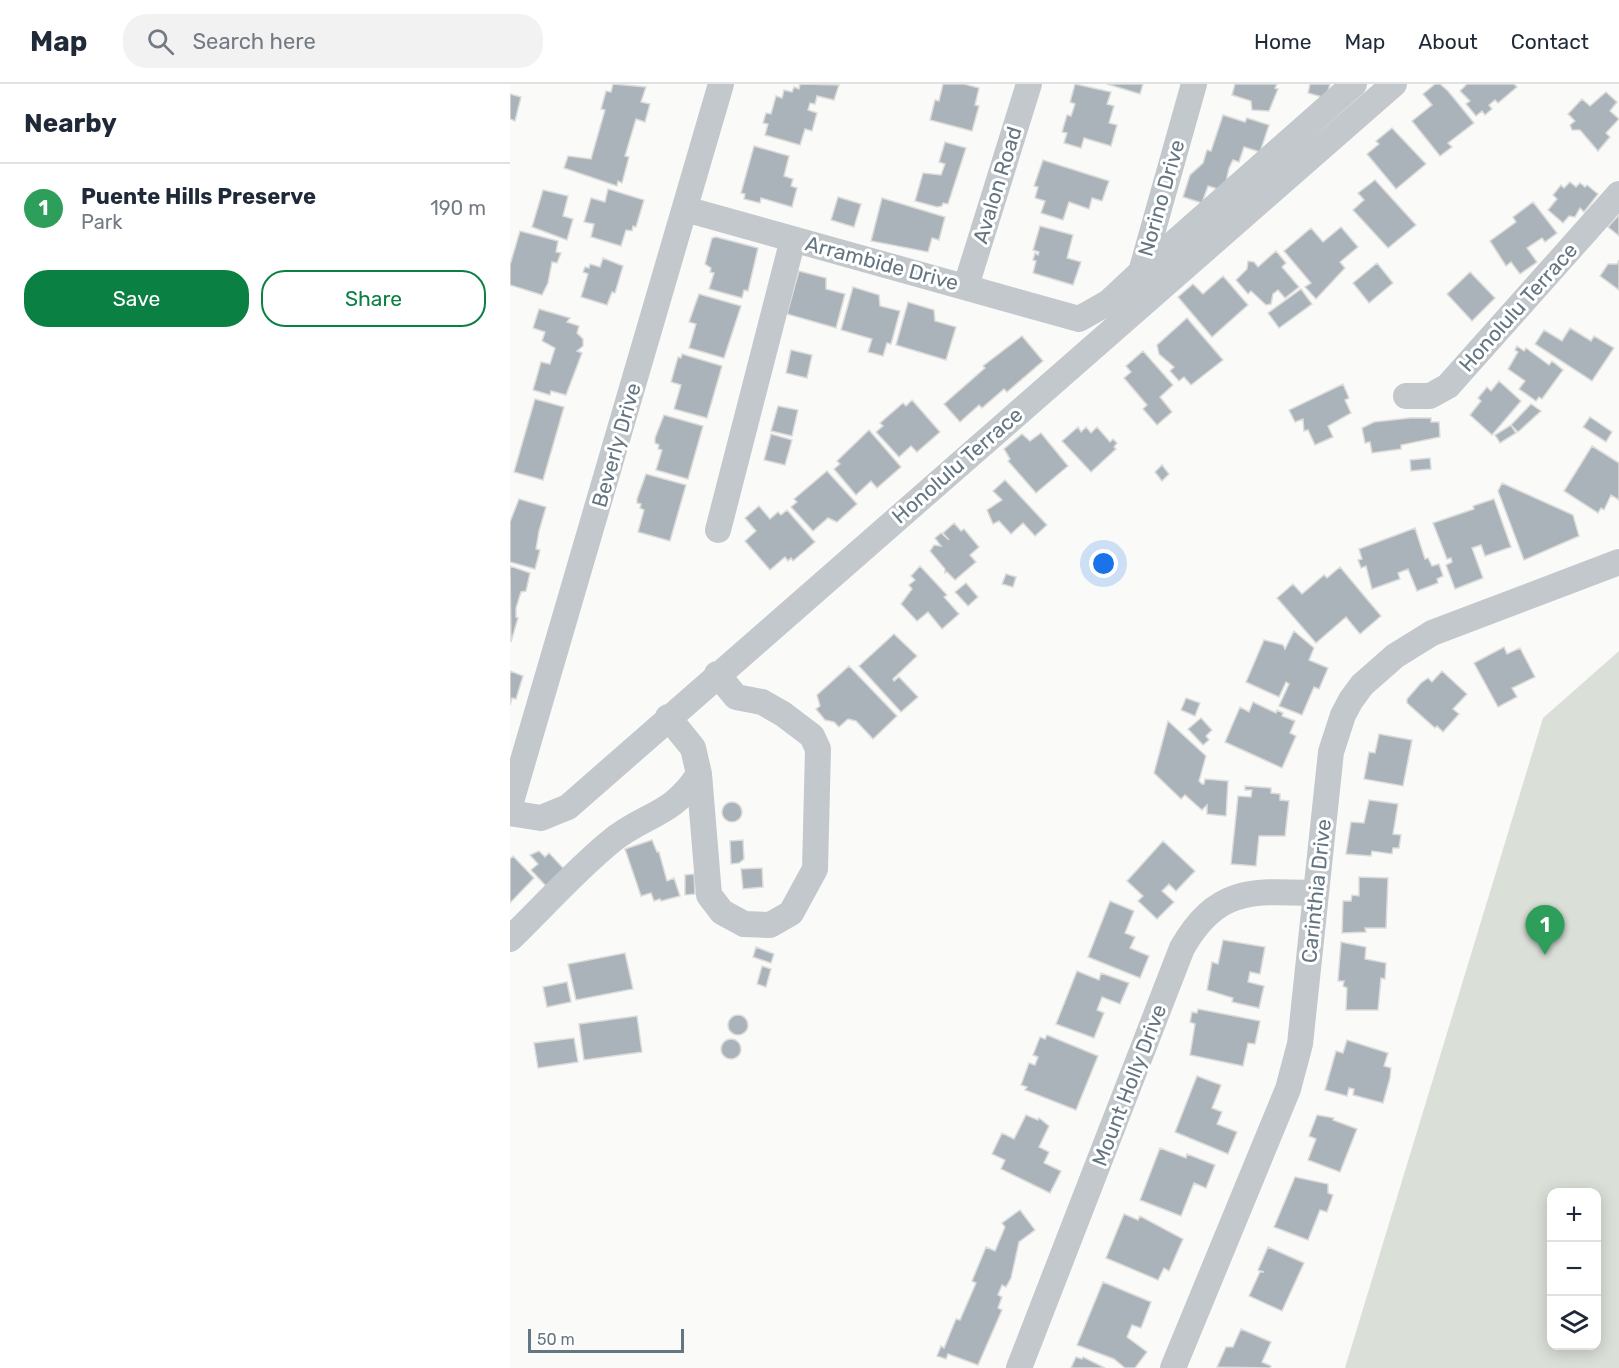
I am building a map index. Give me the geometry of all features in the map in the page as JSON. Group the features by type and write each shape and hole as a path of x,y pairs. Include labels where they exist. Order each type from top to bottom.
{"street":[{"name":"Beverly Drive","path":"510,805 721,84"},
{"name":"Avalon Road","path":"966,286 1029,84"},
{"name":"Norino Drive","path":"1079,319 1109,302 1140,272 1194,84"},
{"path":"1140,272 1354,84"},
{"name":"Honolulu Terrace","path":"510,813 541,818 568,807 717,674 1394,84"},
{"name":"Honolulu Terrace","path":"1406,396 1430,396 1448,386 1619,195"},
{"name":"Arrambide Drive","path":"685,209 1079,319"},
{"path":"718,530 793,239"},
{"name":"Carinthia Drive","path":"1173,1368 1288,1089 1300,1044 1331,752 1343,715 1362,685 1395,656 1432,633 1619,562"},
{"path":"668,717 693,748 699,774 709,895 722,912 744,924 770,925 791,913 815,869 818,749 812,736 783,714 762,702 736,697 717,674"},
{"path":"510,939 610,842 659,815 686,794 699,774"},
{"name":"Mount Holly Drive","path":"1019,1368 1182,948 1191,931 1216,907 1244,894 1258,891 1315,892"}],"shaded area":[{"path":"1619,651 1619,1368 1345,1368 1543,718"}],"building":[{"path":"613,84 646,87 641,102 650,104 645,122 636,119 625,156 629,157 622,183 618,181 617,186 564,168 568,156 591,159 605,110 601,109 606,91 611,92"},
{"path":"800,84 839,85 834,100 817,96 815,104 810,103 808,110 817,113 812,131 805,129 800,145 765,135 768,124 763,123 766,113 771,114 776,96 782,98 784,90 792,92 794,87 799,89"},
{"path":"943,84 964,84 979,88 975,105 979,106 972,131 930,120 935,100 939,101"},
{"path":"1075,84 1111,92 1107,104 1114,106 1109,123 1117,125 1111,146 1084,138 1081,148 1064,143 1067,133 1062,132 1067,115 1071,116 1075,104 1070,102"},
{"path":"1107,84 1143,84 1140,94"},
{"path":"1235,84 1277,84 1275,88 1278,89 1269,111 1252,110 1251,101 1232,95"},
{"path":"1310,84 1330,84 1326,98 1308,93"},
{"path":"1435,84 1440,84 1448,91 1474,123 1448,143 1452,147 1440,156 1412,121 1432,105 1423,94"},
{"path":"1467,84 1514,84 1517,87 1498,103 1495,100 1489,105 1492,109 1485,115 1482,111 1476,116 1466,104 1470,101 1460,91"},
{"path":"1606,92 1617,102 1610,111 1619,119 1606,133 1610,137 1598,151 1580,130 1572,130 1570,125 1575,121 1568,114 1582,99 1590,106"},
{"path":"510,94 521,97 515,121 510,119"},
{"path":"1223,115 1245,122 1247,118 1269,125 1260,152 1244,147 1239,162 1233,160 1229,168 1224,191 1208,186 1202,203 1183,197 1190,175 1203,163 1207,150 1211,151"},
{"path":"1392,128 1426,164 1396,189 1367,154 1379,144 1376,141"},
{"path":"945,142 966,148 948,204 943,203 942,206 937,207 915,201 923,173 941,175 945,164 939,162"},
{"path":"754,146 789,156 784,176 793,179 791,186 797,188 792,207 761,198 760,203 744,199 745,194 741,193"},
{"path":"1043,160 1109,181 1102,201 1092,198 1089,209 1069,202 1063,220 1041,213 1045,201 1035,198 1038,187 1034,186"},
{"path":"1375,180 1416,225 1388,248 1353,210 1364,200 1358,193"},
{"path":"1570,182 1576,187 1580,183 1585,187 1587,185 1598,194 1584,212 1580,208 1575,217 1569,216 1563,223 1548,210 1557,199 1553,195 1561,185 1564,188"},
{"path":"608,189 644,200 636,227 633,226 632,231 626,230 621,246 591,237 594,224 584,222 591,198 605,202"},
{"path":"543,190 568,196 563,216 573,219 567,240 532,227"},
{"path":"838,197 861,204 854,227 831,220"},
{"path":"882,198 945,217 939,240 932,238 928,252 871,241"},
{"path":"1533,202 1557,233 1545,242 1542,238 1527,248 1537,262 1520,274 1511,262 1506,266 1490,241 1516,222 1513,217"},
{"path":"1619,215 1619,236 1608,227"},
{"path":"1040,226 1073,235 1067,258 1081,262 1073,285 1033,273 1035,253 1038,255 1039,252 1033,250"},
{"path":"1341,227 1358,247 1340,262 1345,268 1316,299 1305,287 1311,283 1284,251 1311,228 1323,242"},
{"path":"520,231 558,241 556,252 561,253 557,263 552,262 548,283 542,295 510,285 510,265"},
{"path":"716,237 758,248 748,291 744,290 742,298 709,289 714,273 710,272 711,268 705,264 712,238"},
{"path":"1276,251 1286,263 1282,267 1299,287 1285,298 1278,290 1273,294 1271,304 1266,305 1251,291 1248,294 1236,280 1247,269 1248,261 1254,262 1258,267"},
{"path":"603,258 623,266 615,293 612,292 607,305 581,297 588,274 583,272 585,267 589,268 590,264 600,267"},
{"path":"1619,260 1619,290 1600,276 1608,264 1617,264"},
{"path":"1377,263 1393,283 1369,303 1353,283"},
{"path":"799,271 826,278 826,289 845,294 836,328 787,314"},
{"path":"1470,272 1495,298 1472,321 1447,294"},
{"path":"1223,276 1248,305 1212,337 1178,297 1193,284 1203,294"},
{"path":"853,287 879,295 880,306 900,311 891,344 887,343 883,356 868,352 872,339 841,330"},
{"path":"1301,289 1312,304 1279,328 1268,313"},
{"path":"699,294 741,306 724,358 689,348 696,324 689,322"},
{"path":"908,302 934,310 935,321 956,327 946,360 896,345"},
{"path":"539,309 570,318 567,322 579,326 577,333 583,339 583,346 577,351 582,353 566,395 551,391 550,395 533,390 541,362 550,364 555,348 542,341 545,332 533,328"},
{"path":"1187,318 1223,360 1191,385 1184,377 1179,381 1170,371 1174,367 1159,354 1157,345"},
{"path":"1570,328 1591,341 1594,336 1614,348 1592,381 1535,344 1544,330 1562,341"},
{"path":"1022,336 1043,361 1007,392 1004,389 982,408 979,405 960,422 944,404 985,368 983,366"},
{"path":"1517,346 1524,351 1526,348 1549,365 1552,361 1563,370 1542,399 1539,397 1536,401 1519,389 1525,381 1508,369 1518,352 1515,350"},
{"path":"791,350 812,355 807,378 786,373"},
{"path":"1143,351 1173,385 1160,397 1172,412 1157,425 1143,409 1147,405 1124,378 1131,372 1126,366"},
{"path":"682,354 722,366 707,418 674,409 681,385 671,382 678,357 681,358"},
{"path":"1499,381 1521,401 1492,435 1470,415 1481,401 1478,398 1487,387 1491,391"},
{"path":"1343,384 1349,398 1345,400 1351,413 1328,426 1333,437 1315,445 1308,430 1304,431 1303,419 1295,422 1289,410"},
{"path":"535,399 564,407 543,480 514,472"},
{"path":"912,400 940,432 917,452 911,446 899,457 876,432 883,426 880,423 903,403 906,406"},
{"path":"1531,404 1541,411 1518,432 1511,425"},
{"path":"778,406 798,410 792,436 771,431"},
{"path":"664,415 703,426 688,479 656,470 662,450 658,449 659,445 655,443 655,438"},
{"path":"1590,417 1612,432 1606,442 1583,427"},
{"path":"1431,418 1431,422 1439,422 1440,437 1401,445 1401,449 1372,453 1370,442 1365,443 1362,428 1374,422"},
{"path":"1511,425 1516,433 1500,443 1495,435"},
{"path":"1078,427 1081,432 1086,427 1091,433 1097,427 1110,442 1113,439 1117,443 1114,447 1116,449 1091,472 1062,441"},
{"path":"869,430 901,467 877,488 871,481 856,495 834,469 840,464 837,461"},
{"path":"1041,433 1068,466 1036,493 1008,461 1010,459 1004,449 1022,434 1030,441"},
{"path":"771,434 792,440 785,465 764,460"},
{"path":"1592,446 1619,463 1619,500 1611,495 1604,510 1601,508 1598,513 1564,491"},
{"path":"1430,458 1431,469 1411,471 1410,460"},
{"path":"1162,465 1169,474 1162,481 1155,472"},
{"path":"827,471 857,504 837,522 828,518 813,531 791,507 797,502 794,499"},
{"path":"646,474 686,485 670,541 638,532 644,510 640,508 641,504 637,503 637,499"},
{"path":"1005,480 1047,525 1035,536 1023,523 1011,534 999,521 993,524 987,510 1002,500 993,491"},
{"path":"1502,483 1573,515 1579,536 1524,560 1498,491"},
{"path":"519,499 546,507 539,531 536,549 540,550 535,569 510,562 510,522"},
{"path":"1494,499 1511,547 1485,556 1481,545 1472,548 1483,578 1455,589 1446,565 1452,562 1451,558 1447,559 1433,523 1474,509 1473,506"},
{"path":"759,506 770,519 778,512 781,515 787,510 815,542 793,561 791,558 788,561 785,557 770,570 745,541 756,531 745,518"},
{"path":"954,523 961,531 964,529 979,547 970,555 976,562 955,580 947,572 945,573 945,569 930,551 934,545 941,546 935,538 941,533 949,540 943,533"},
{"path":"1415,528 1425,559 1428,558 1432,566 1439,564 1443,576 1437,579 1438,583 1417,591 1408,569 1398,573 1400,579 1372,589 1366,566 1361,568 1358,560 1362,559 1359,549"},
{"path":"510,566 530,573 526,591 521,592 516,608 518,618 511,642"},
{"path":"920,566 947,595 944,597 959,614 942,629 928,612 917,621 901,604 912,589 909,585 915,580 911,576"},
{"path":"1340,567 1381,616 1360,634 1346,617 1316,643 1277,598 1293,584 1302,594 1324,575 1327,578"},
{"path":"1006,574 1016,577 1013,587 1002,584"},
{"path":"966,583 978,597 968,606 955,592"},
{"path":"1294,631 1314,648 1309,660 1328,668 1319,689 1314,687 1302,715 1279,706 1289,684 1286,682 1279,697 1246,682 1264,640 1283,645 1285,649"},
{"path":"894,634 917,656 893,679 894,681 899,677 918,697 901,712 859,666"},
{"path":"1504,647 1507,654 1520,648 1535,677 1512,688 1517,697 1498,707 1474,663"},
{"path":"849,666 897,716 873,739 856,721 848,719 839,727 834,722 825,720 816,709 820,706 817,695"},
{"path":"510,671 523,676 516,699 512,698 510,705"},
{"path":"1442,671 1467,694 1453,709 1459,714 1443,732 1437,726 1435,728 1407,703 1407,699 1421,683 1428,678 1432,682"},
{"path":"1186,698 1200,703 1195,716 1181,710"},
{"path":"1253,702 1276,713 1277,710 1283,713 1282,716 1295,721 1290,733 1296,736 1282,768 1225,742 1240,707 1249,712"},
{"path":"1201,718 1212,730 1206,736 1209,740 1203,745 1188,729"},
{"path":"1168,721 1206,756 1199,781 1202,784 1205,779 1228,781 1226,816 1207,814 1207,805 1202,810 1185,795 1181,799 1154,773"},
{"path":"1379,734 1412,740 1403,786 1364,779 1369,752 1375,753"},
{"path":"1245,786 1271,788 1271,793 1280,794 1280,800 1289,801 1285,836 1259,836 1256,866 1231,864 1238,796 1251,797 1252,790 1245,790"},
{"path":"1369,800 1398,804 1393,834 1401,835 1399,848 1393,848 1392,854 1372,851 1371,856 1346,854 1351,822 1364,823"},
{"path":"728,802 736,802 742,808 742,816 736,822 728,822 722,816 722,808"},
{"path":"652,840 659,852 667,881 674,878 680,896 654,901 651,893 641,896 625,849"},
{"path":"743,840 744,859 739,863 731,864 730,841"},
{"path":"1163,841 1195,871 1176,891 1169,884 1162,891 1174,902 1157,919 1138,901 1143,896 1127,881"},
{"path":"539,851 545,857 549,853 564,869 546,886 531,870 538,864 530,855"},
{"path":"513,856 534,878 510,903 510,859"},
{"path":"762,868 763,887 743,889 741,869"},
{"path":"694,874 695,894 685,895 685,875"},
{"path":"1359,877 1388,878 1386,928 1365,928 1366,932 1342,933 1343,901 1351,901 1352,895 1359,896"},
{"path":"1110,901 1134,911 1125,933 1135,937 1130,948 1149,956 1140,978 1088,957"},
{"path":"1223,940 1265,947 1260,974 1250,972 1248,982 1264,986 1259,1008 1232,1002 1233,998 1207,990 1212,962 1218,964"},
{"path":"1341,942 1366,947 1365,959 1386,963 1385,979 1381,978 1378,1010 1346,1010 1347,988 1343,986 1344,981 1338,981"},
{"path":"756,947 774,954 771,963 753,957"},
{"path":"625,953 633,989 576,1000 568,964"},
{"path":"762,966 771,969 766,987 757,984"},
{"path":"1077,971 1099,980 1101,973 1129,983 1120,1004 1102,997 1097,1010 1104,1013 1094,1038 1056,1024"},
{"path":"567,982 571,1002 547,1007 543,987"},
{"path":"1198,1009 1260,1021 1255,1044 1248,1043 1243,1066 1190,1055 1195,1024 1190,1022 1192,1012 1197,1013"},
{"path":"734,1015 742,1015 748,1021 748,1029 742,1035 734,1035 728,1029 728,1021"},
{"path":"637,1016 642,1052 584,1060 579,1024"},
{"path":"1047,1035 1098,1056 1076,1110 1025,1090 1027,1087 1021,1085 1029,1063 1035,1065 1038,1057 1033,1055 1040,1037 1045,1039"},
{"path":"574,1038 578,1062 538,1068 534,1043"},
{"path":"727,1039 735,1039 741,1045 741,1053 735,1059 727,1059 721,1053 721,1045"},
{"path":"1347,1040 1388,1053 1384,1066 1391,1068 1390,1078 1383,1103 1353,1095 1354,1089 1349,1088 1347,1096 1325,1090 1336,1051 1343,1053"},
{"path":"1197,1076 1221,1085 1212,1108 1222,1112 1217,1124 1237,1132 1228,1154 1175,1132"},
{"path":"1026,1115 1038,1120 1039,1118 1049,1126 1039,1147 1049,1152 1044,1163 1061,1171 1050,1193 1001,1169 1005,1160 992,1154 1002,1133 1014,1139"},
{"path":"1317,1115 1334,1118 1333,1120 1357,1129 1340,1172 1308,1160 1316,1139 1309,1136"},
{"path":"1160,1148 1186,1158 1187,1154 1215,1165 1206,1188 1194,1183 1181,1216 1140,1200"},
{"path":"1295,1177 1328,1184 1328,1193 1333,1195 1327,1212 1320,1210 1308,1240 1274,1227"},
{"path":"1020,1210 1035,1230 1019,1242 1011,1278 1006,1287 1002,1285 998,1295 1002,1297 998,1308 1002,1310 978,1365 948,1354 946,1359 937,1356 941,1346 944,1348 956,1319 960,1320 976,1283 972,1281 986,1247 995,1251 1005,1227 1002,1223"},
{"path":"1124,1214 1138,1220 1140,1216 1183,1239 1169,1271 1164,1268 1158,1280 1106,1258"},
{"path":"1268,1247 1304,1263 1282,1311 1249,1296 1260,1272 1264,1272 1258,1270"},
{"path":"1103,1282 1151,1302 1141,1328 1132,1325 1127,1337 1147,1352 1135,1368 1125,1368 1114,1359 1077,1345"},
{"path":"1241,1329 1271,1342 1262,1362 1271,1366 1270,1368 1217,1367 1226,1347 1233,1347"},
{"path":"1076,1357 1082,1359 1083,1357 1105,1368 1071,1368"}],"place":[{"name":"Puente Hills Preserve","path":"1545,955"}]}
